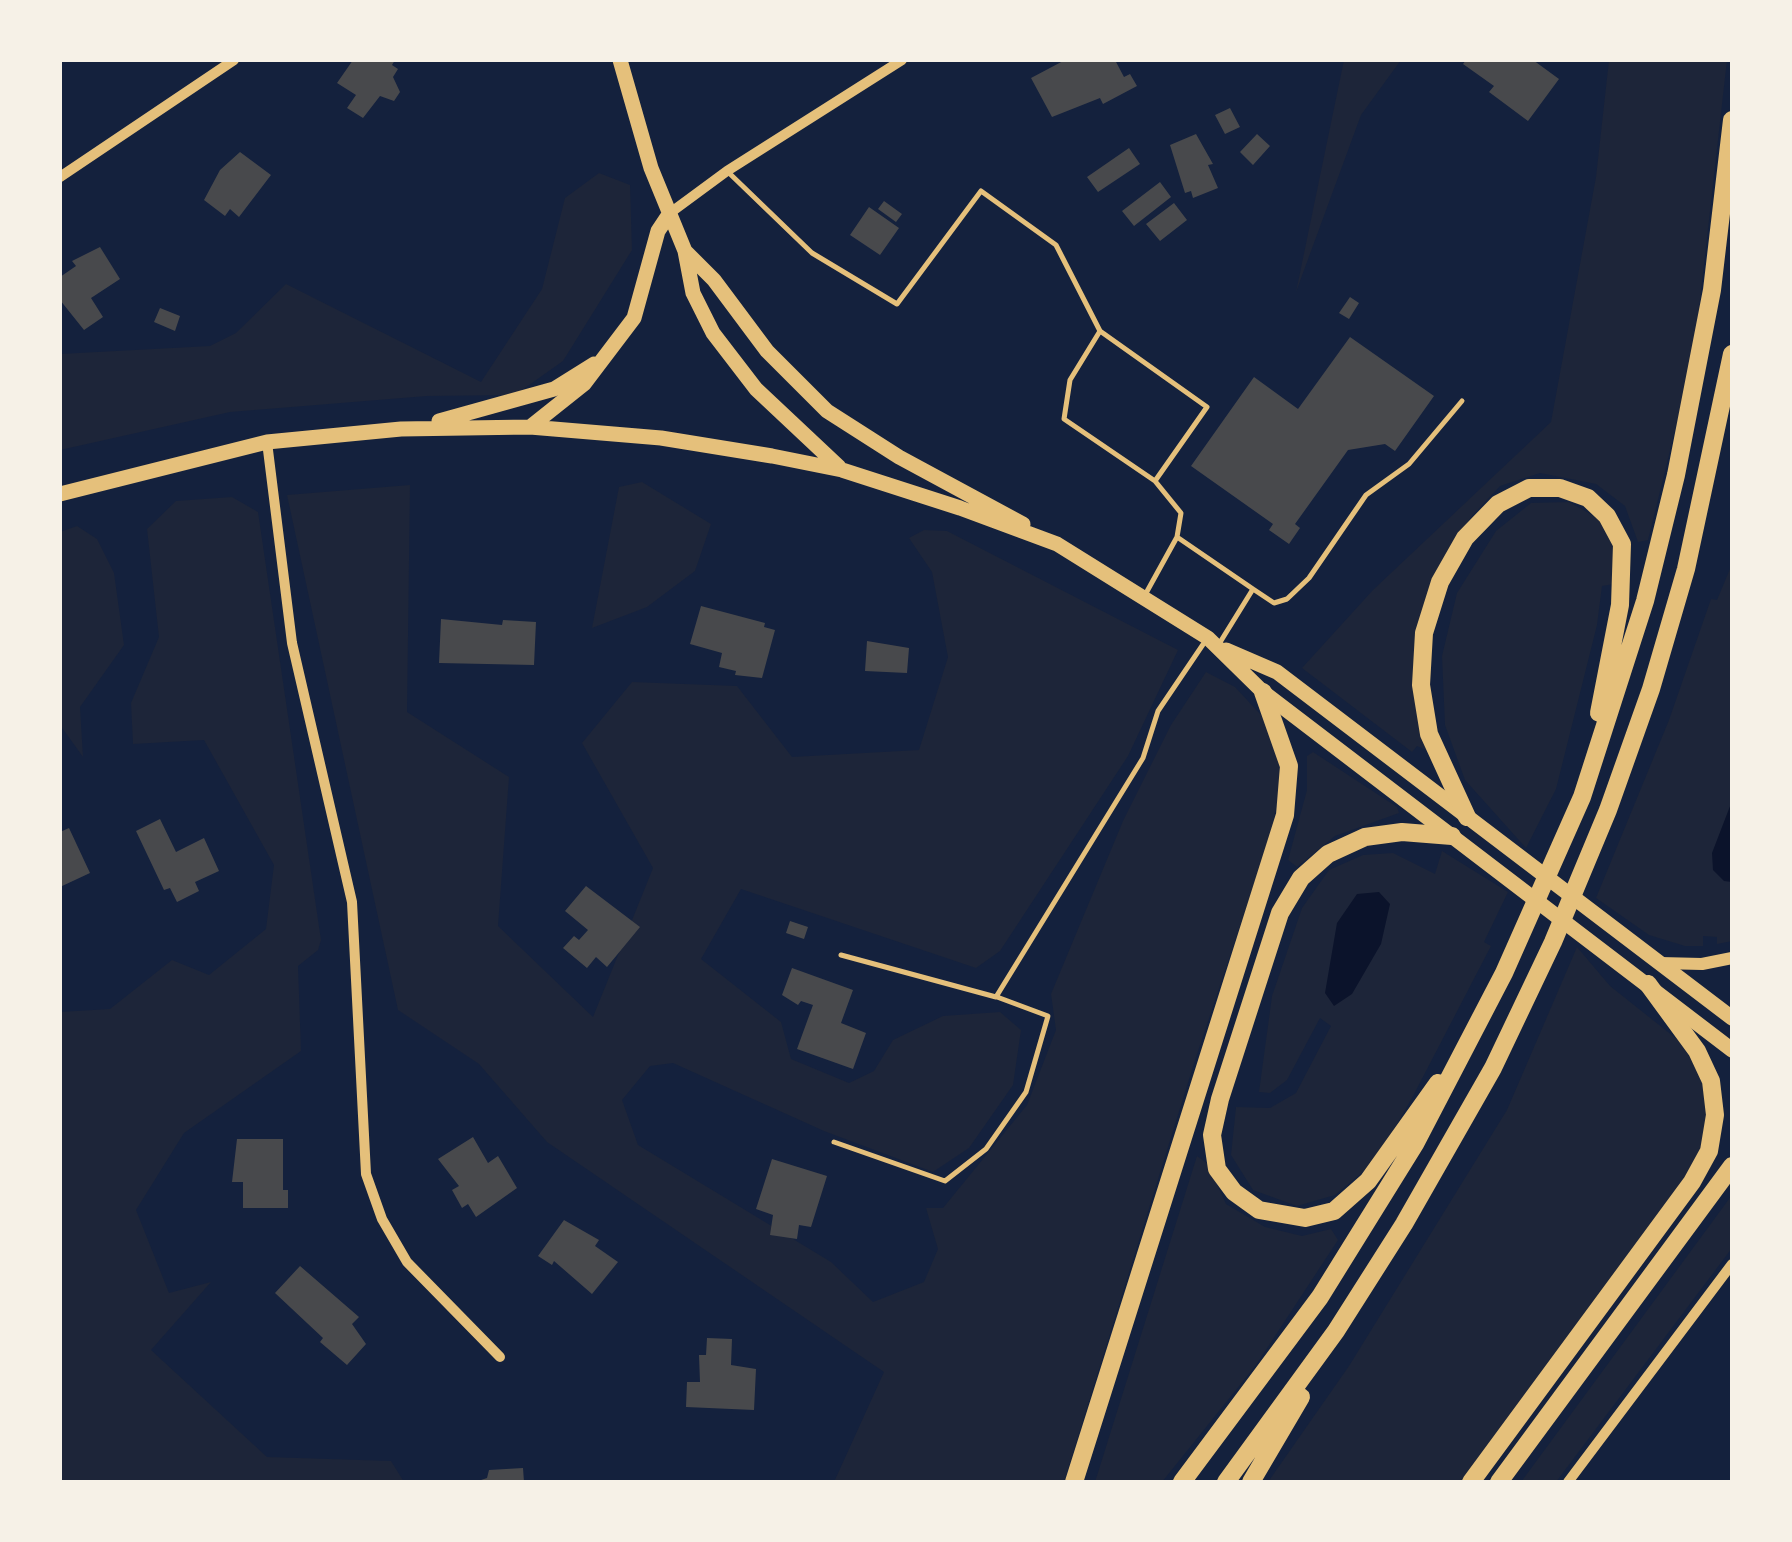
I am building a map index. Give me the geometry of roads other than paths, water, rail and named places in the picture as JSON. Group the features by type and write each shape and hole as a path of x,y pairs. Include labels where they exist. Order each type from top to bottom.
{"highway":[{"path":"1182,1482 1320,1297 1416,1144 1504,973 1582,797 1644,601 1690,411 1712,290 1732,120"},
{"path":"1251,1482 1336,1331 1450,1145 1530,992 1608,810 1686,569 1732,354"},
{"path":"1467,817 1441,766 1426,722 1421,686 1424,634 1440,582 1465,538 1498,504 1529,488 1560,488 1588,498 1607,516 1622,544 1620,606 1582,797"},
{"path":"1074,1482 1285,815 1289,766 1263,692"},
{"path":"1452,836 1402,832 1365,837 1328,854 1301,878 1280,913 1220,1099 1212,1135 1217,1169 1234,1192 1259,1210 1305,1218 1334,1211 1368,1181 1476,1030"},
{"path":"1471,1482 1692,1182 1709,1151 1715,1115 1711,1081 1696,1051 1648,984"},
{"path":"1499,1482 1732,1166"},
{"path":"1226,1482 1336,1331"}],"main road":[{"path":"620,60 650,168 685,251 693,293 713,332 756,389 842,470"},
{"path":"530,427 584,384 634,318 658,230 670,213"},
{"path":"685,251 714,280 777,362 827,410 899,458 1145,595 1213,642 1277,672 1732,1018"},
{"path":"401,429 514,404 554,389 610,354"},
{"path":"60,494 267,442 401,429 530,427 661,438 842,470 1057,544"},
{"path":"1213,642 1263,692 1732,1050"}],"street":[{"path":"60,177 234,60"},
{"path":"670,213 727,171 899,61"},
{"path":"267,442 292,643 352,902 366,1174 382,1219 407,1262 500,1358"},
{"path":"1658,963 1702,964 1732,958"},
{"path":"1568,1482 1732,1264"}],"lane":[{"path":"727,171 812,253 898,304 980,191 1056,245 1100,330 1207,407 1154,481"},
{"path":"1100,330 1070,380 1064,420 1154,481 1181,513 1177,538 1145,595"},
{"path":"1177,538 1274,604 1287,599 1309,578 1366,495 1408,464 1462,401"},
{"path":"996,997 1143,758 1158,711 1253,589"},
{"path":"834,1142 944,1181 986,1150 1026,1092 1048,1016 996,997 842,955"}]}
